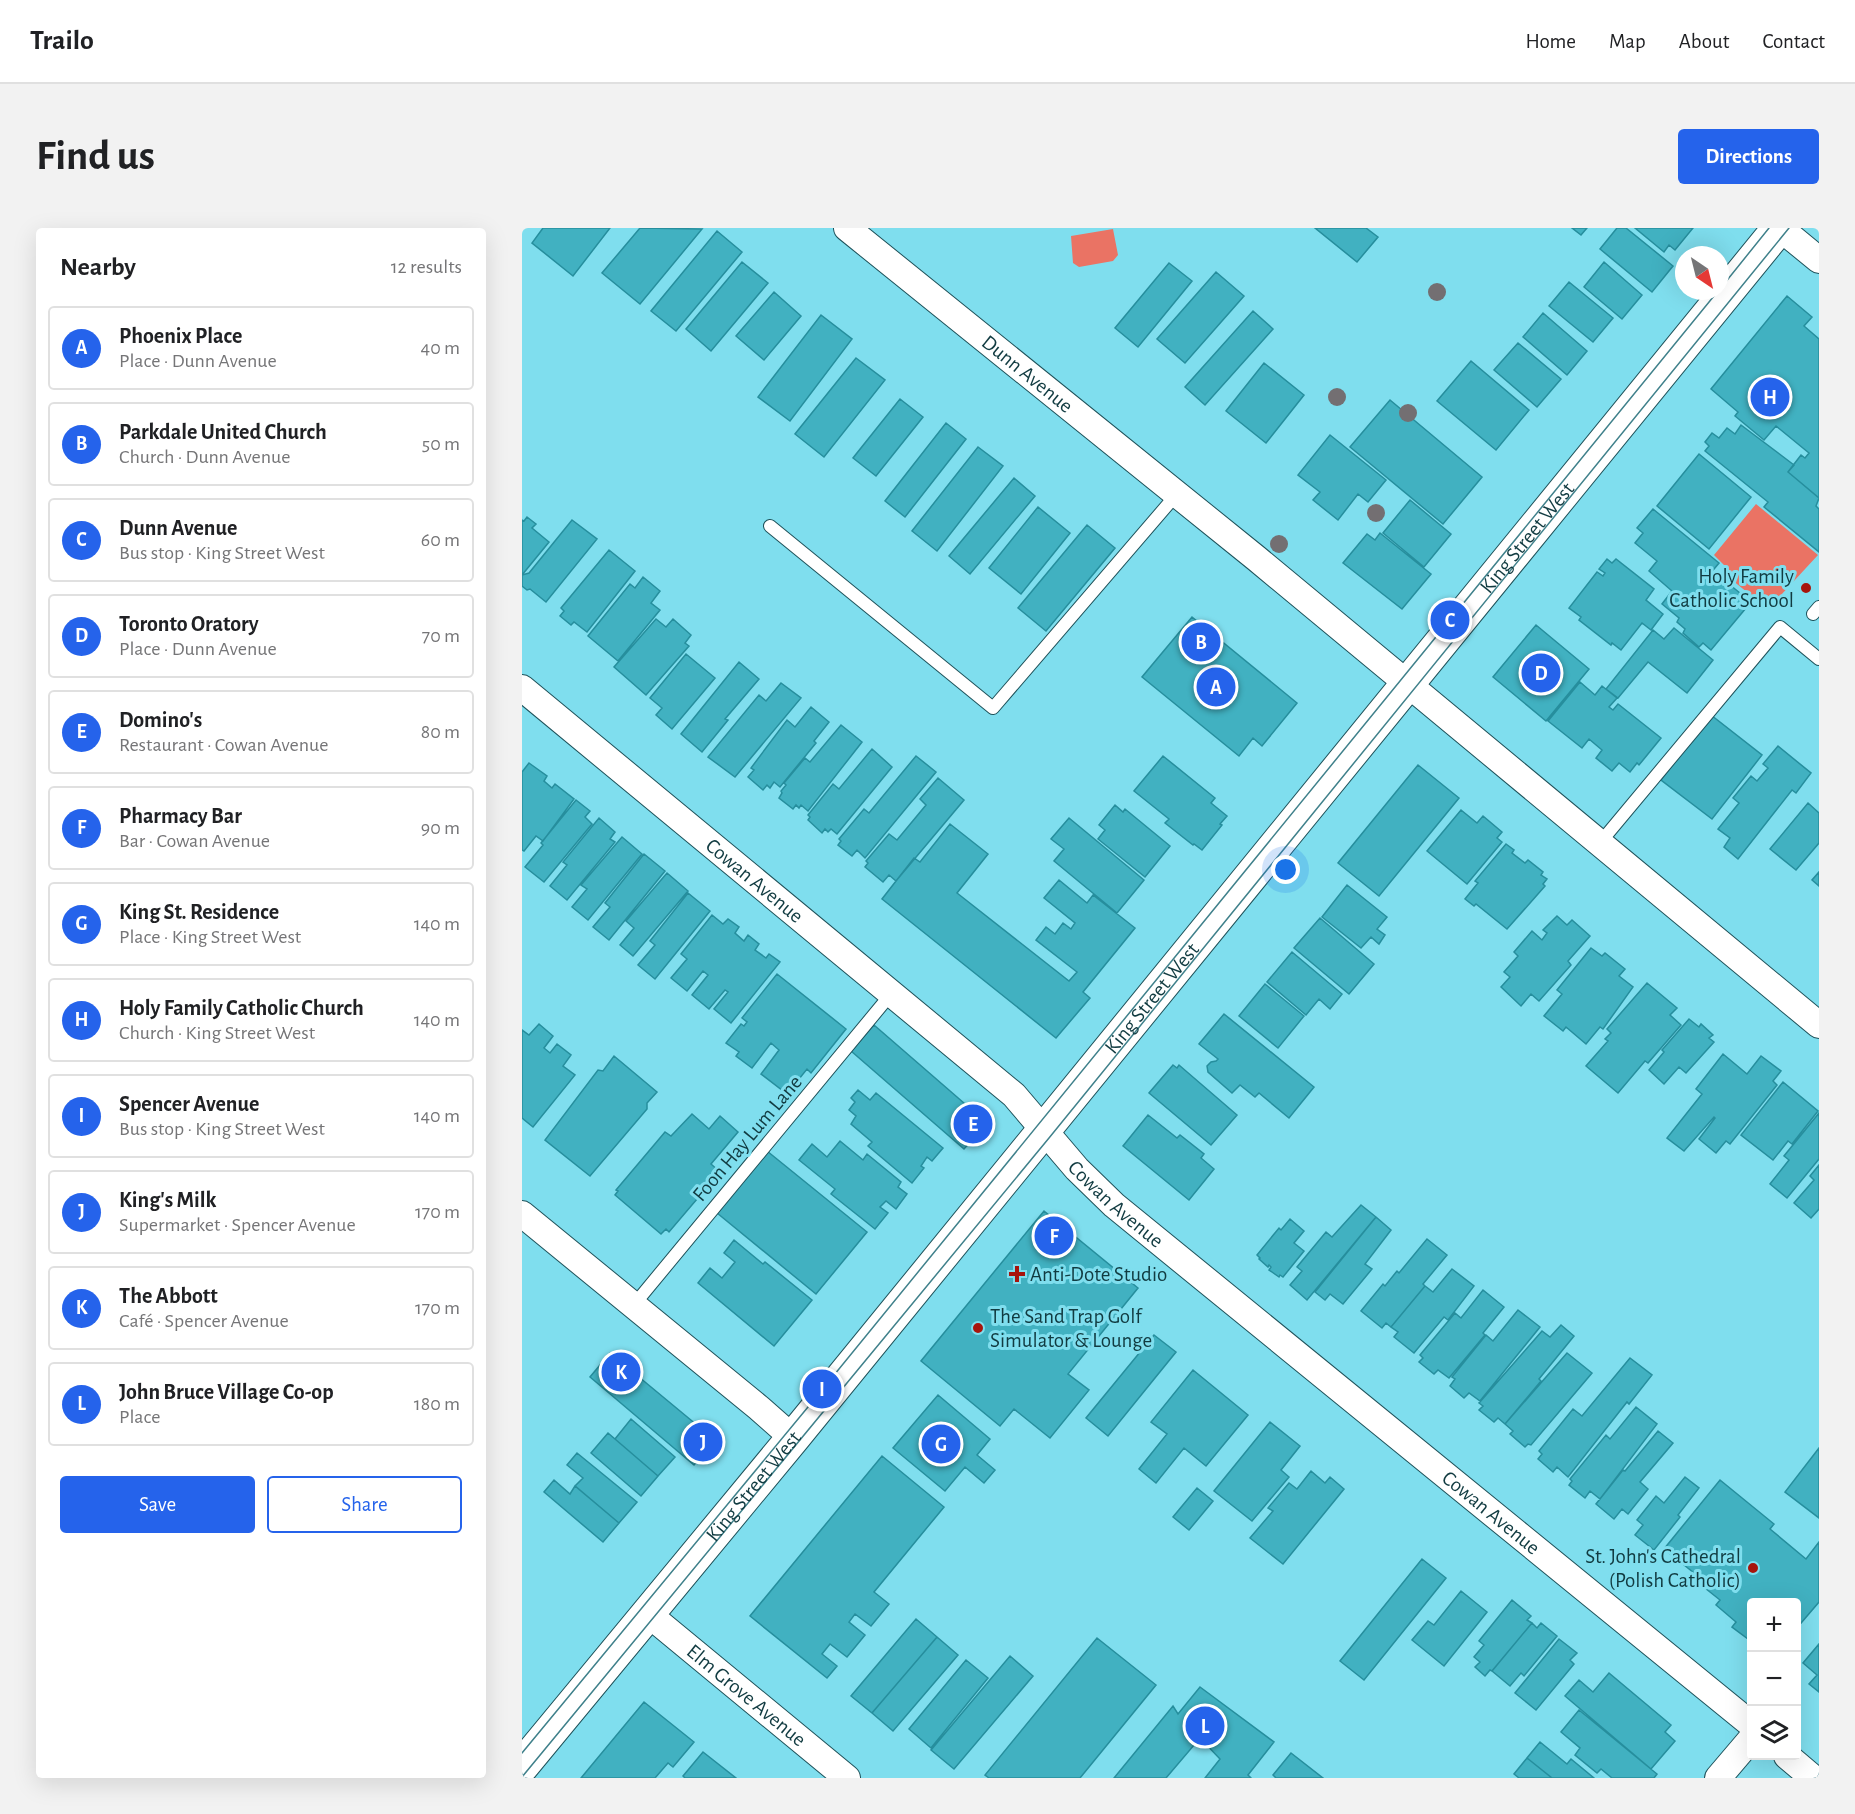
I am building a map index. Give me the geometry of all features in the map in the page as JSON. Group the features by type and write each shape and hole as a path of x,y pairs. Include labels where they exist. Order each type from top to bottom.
{"main road":[{"name":"King Street West","path":"522,1766 793,1438 1779,228"}],"street":[{"path":"1779,228 1819,260"},
{"name":"Dunn Avenue","path":"860,232 1819,1025"},
{"name":"Cowan Avenue","path":"522,688 1014,1095 1077,1169 1114,1204 1747,1721"},
{"path":"522,1214 793,1438"},
{"name":"Elm Grove Avenue","path":"647,1613 847,1778"},
{"path":"1718,1778 1747,1744"},
{"path":"1793,1760 1813,1778"}],"lane":[{"path":"770,526 993,708 1176,495"},
{"path":"1599,844 1780,627 1819,659"},
{"name":"Foon Hay Lum Lane","path":"633,1306 891,994"}],"shaded area":[{"path":"1113,229 1118,255 1113,261 1079,267 1073,263 1071,236"},
{"path":"1756,504 1818,555 1768,609 1722,572 1725,566 1714,555"}],"building":[{"path":"543,228 610,228 573,276 532,243"},
{"path":"640,228 702,229 640,304 602,273"},
{"path":"1315,228 1366,228 1378,237 1357,262"},
{"path":"1572,228 1587,228 1581,235"},
{"path":"1617,228 1626,228 1673,266 1652,292 1600,249"},
{"path":"1635,228 1693,228 1678,246 1675,246 1675,250 1669,245 1664,252"},
{"path":"717,231 742,252 676,331 651,311"},
{"path":"742,262 768,283 711,351 686,329"},
{"path":"1604,262 1642,295 1622,319 1584,287"},
{"path":"1169,263 1192,281 1138,347 1115,328"},
{"path":"1216,272 1244,296 1185,363 1157,339"},
{"path":"1569,282 1613,318 1593,342 1549,306"},
{"path":"774,292 801,316 764,360 736,336"},
{"path":"1787,296 1812,317 1804,326 1819,339 1819,498 1788,472 1801,455 1805,458 1809,453 1776,426 1764,440 1735,416 1738,412 1711,389"},
{"path":"1253,311 1273,329 1205,405 1185,387"},
{"path":"1543,313 1587,351 1567,375 1523,337"},
{"path":"821,315 852,339 790,421 758,397"},
{"path":"1518,343 1561,379 1537,407 1494,370"},
{"path":"856,358 885,380 824,457 795,434"},
{"path":"1471,361 1529,410 1496,450 1437,401"},
{"path":"1264,363 1304,395 1266,443 1226,411"},
{"path":"900,399 923,417 876,476 853,458"},
{"path":"1390,400 1482,477 1443,524 1350,447"},
{"path":"946,423 966,439 905,517 885,501"},
{"path":"1741,425 1794,465 1788,472 1819,498 1816,506 1819,509 1819,552 1764,507 1768,502 1705,451 1709,446 1705,442 1712,433 1719,438 1727,428 1735,434"},
{"path":"1330,435 1386,480 1368,502 1358,494 1338,520 1313,500 1320,492 1298,475"},
{"path":"978,447 1003,466 937,551 912,531"},
{"path":"1699,454 1751,497 1709,549 1657,506"},
{"path":"1014,478 1035,496 970,574 949,556"},
{"path":"1410,500 1451,534 1424,567 1383,533"},
{"path":"1038,507 1070,533 1021,594 989,568"},
{"path":"1653,509 1719,563 1709,575 1715,581 1719,576 1751,602 1711,650 1703,643 1699,647 1683,633 1685,629 1677,622 1679,618 1662,604 1672,591 1649,571 1657,561 1635,543 1643,533 1637,528"},
{"path":"527,517 536,524 532,528 549,542 522,575 522,520 524,521"},
{"path":"572,520 597,539 546,602 530,589 527,590 522,586 522,575 529,573"},
{"path":"1087,525 1115,548 1046,631 1018,608"},
{"path":"1380,533 1431,574 1402,609 1343,563 1367,534 1375,540"},
{"path":"609,550 635,571 587,632 574,622 571,625 560,616 564,611 561,608"},
{"path":"1607,559 1612,563 1616,559 1654,589 1646,600 1663,614 1651,630 1642,623 1621,650 1579,620 1581,617 1569,608 1597,572 1603,576 1605,573 1599,569"},
{"path":"643,577 660,591 651,603 660,610 618,661 588,636 630,584 635,588"},
{"path":"1192,617 1297,703 1262,746 1253,738 1239,756 1142,677"},
{"path":"656,619 666,627 673,619 691,635 685,643 689,646 646,695 614,667"},
{"path":"1536,625 1589,669 1546,721 1493,677"},
{"path":"1674,628 1713,660 1687,693 1648,662 1618,698 1606,689 1653,630 1664,639"},
{"path":"686,654 715,678 672,729 656,715 662,708 650,698"},
{"path":"739,662 759,679 725,719 728,720 702,752 681,734"},
{"path":"1580,682 1595,695 1602,686 1617,698 1609,707 1613,710 1618,704 1661,738 1639,765 1637,763 1630,772 1619,763 1612,771 1596,758 1602,750 1589,739 1582,748 1548,721"},
{"path":"781,683 801,698 735,777 708,757 759,695 766,701"},
{"path":"811,707 829,722 814,741 816,743 780,787 774,782 770,788 767,785 763,790 748,777 754,770 751,768 787,720 795,727"},
{"path":"1711,715 1762,755 1712,819 1661,780"},
{"path":"841,725 862,742 808,811 801,805 799,808 796,805 793,809 779,798 786,785 784,783 805,758 810,762"},
{"path":"1778,746 1811,773 1796,793 1792,790 1738,859 1724,847 1730,838 1718,829 1739,803 1733,798 1751,776 1757,781 1768,768 1763,764"},
{"path":"872,749 892,767 837,834 831,829 828,832 825,829 822,833 808,820 810,817 808,815 833,784 839,789"},
{"path":"916,756 936,772 865,858 857,850 852,856 838,845 841,841 839,839 864,809 869,813"},
{"path":"1163,756 1215,798 1211,803 1227,816 1202,850 1165,823 1169,819 1134,791"},
{"path":"529,763 547,776 544,781 552,788 555,784 574,799 543,841 536,836 524,851 522,850 522,772"},
{"path":"1418,765 1459,798 1379,896 1338,863"},
{"path":"938,778 964,800 896,881 889,875 883,882 865,867 868,863 866,861 889,834 897,840 926,805 920,799"},
{"path":"576,800 590,811 585,817 592,824 544,882 525,867 543,845 541,843"},
{"path":"1808,803 1819,813 1819,843 1796,870 1770,849"},
{"path":"1115,805 1123,812 1125,809 1170,846 1145,877 1098,839 1105,830 1099,825"},
{"path":"1461,810 1477,823 1483,816 1502,832 1497,838 1502,842 1467,884 1427,851"},
{"path":"599,818 615,832 610,839 615,842 567,900 550,886 567,865 563,862"},
{"path":"1069,818 1144,880 1117,913 1054,861 1064,849 1051,839"},
{"path":"950,824 988,854 957,893 1069,981 1077,972 1036,940 1046,927 1055,934 1063,923 1071,929 1075,923 1044,898 1059,880 1087,903 1093,895 1135,928 1083,992 1090,998 1056,1038 882,899 914,858 920,862"},
{"path":"622,837 642,854 588,920 572,907 587,889 581,885"},
{"path":"1506,844 1514,850 1512,853 1525,863 1528,860 1543,872 1541,875 1547,879 1543,884 1545,886 1507,929 1476,904 1474,906 1465,899 1478,883 1475,881"},
{"path":"644,854 665,871 609,940 593,927 610,907 605,903"},
{"path":"1819,872 1819,886 1812,880"},
{"path":"667,873 688,891 633,956 620,945 634,928 626,921"},
{"path":"1347,885 1387,917 1377,929 1385,935 1379,944 1371,937 1361,948 1322,917"},
{"path":"688,893 710,911 655,979 638,965 655,945 650,941"},
{"path":"712,915 723,924 728,919 739,927 735,933 744,941 748,935 759,944 755,950 766,958 769,954 780,962 731,1023 714,1009 728,992 725,990 709,1009 692,995 708,975 703,971 687,991 671,978 687,959 681,954"},
{"path":"1557,916 1567,925 1572,920 1590,936 1568,961 1571,965 1539,1001 1531,994 1521,1006 1501,987 1510,977 1504,972 1518,956 1514,952 1532,931 1542,940 1547,933 1543,930"},
{"path":"1320,918 1374,964 1349,994 1294,948"},
{"path":"1591,948 1602,956 1605,953 1625,969 1619,976 1633,987 1603,1029 1600,1027 1586,1044 1566,1027 1563,1031 1544,1016 1562,994 1557,990"},
{"path":"1292,952 1342,994 1330,1009 1319,999 1306,1015 1267,982"},
{"path":"777,974 846,1029 811,1073 807,1069 787,1094 761,1074 779,1050 771,1043 752,1068 736,1056 739,1052 726,1043 741,1024 744,1026 747,1022 742,1018"},
{"path":"1647,983 1677,1008 1670,1015 1681,1025 1648,1063 1645,1061 1618,1093 1586,1066 1608,1041 1605,1039 1611,1033 1607,1029"},
{"path":"1265,984 1304,1016 1278,1048 1239,1016"},
{"path":"1224,1014 1314,1087 1289,1118 1259,1093 1255,1097 1240,1085 1232,1093 1208,1072 1207,1066 1218,1059 1199,1044"},
{"path":"1689,1019 1699,1027 1701,1024 1713,1035 1709,1038 1714,1042 1686,1073 1679,1067 1664,1084 1649,1070 1664,1052 1662,1050"},
{"path":"539,1024 553,1036 544,1048 550,1053 557,1044 571,1055 563,1066 575,1075 533,1127 522,1118 522,1030 529,1035"},
{"path":"874,1025 987,1123 964,1149 851,1051"},
{"path":"1723,1054 1747,1074 1761,1056 1781,1071 1773,1081 1777,1085 1730,1144 1726,1141 1716,1153 1699,1139 1714,1117 1684,1151 1667,1138 1702,1094 1696,1089"},
{"path":"614,1056 657,1092 647,1103 647,1109 590,1176 545,1140 598,1070 603,1071"},
{"path":"1173,1065 1177,1068 1179,1065 1237,1115 1211,1145 1149,1093"},
{"path":"1783,1082 1818,1111 1792,1144 1788,1141 1773,1160 1741,1135"},
{"path":"858,1090 870,1100 876,1093 943,1148 932,1161 927,1157 921,1166 924,1168 912,1183 868,1146 872,1142 851,1124 856,1116 849,1110 855,1102 851,1098"},
{"path":"1819,1113 1819,1159 1787,1198 1770,1184 1789,1160 1784,1156"},
{"path":"692,1114 709,1129 720,1116 738,1132 711,1164 720,1172 669,1232 666,1229 661,1234 615,1195 618,1191 616,1190 665,1132 671,1136"},
{"path":"1148,1115 1177,1138 1180,1135 1204,1154 1201,1158 1214,1169 1189,1200 1123,1146"},
{"path":"840,1141 863,1160 867,1154 901,1182 898,1187 907,1194 896,1209 886,1201 880,1207 888,1213 875,1229 831,1194 835,1189 799,1160 812,1144 827,1157"},
{"path":"767,1151 867,1232 816,1294 717,1213"},
{"path":"1819,1165 1819,1209 1811,1218 1794,1203 1814,1180 1810,1176"},
{"path":"1361,1205 1376,1217 1307,1300 1290,1285 1302,1271 1297,1267 1326,1232 1332,1237"},
{"path":"1044,1211 1138,1288 1068,1374 1089,1390 1050,1438 1014,1409 1000,1426 921,1361"},
{"path":"1376,1217 1391,1230 1365,1264 1372,1269 1343,1304 1330,1294 1325,1300 1315,1292"},
{"path":"1290,1219 1304,1231 1294,1243 1304,1251 1283,1277 1280,1275 1279,1277 1269,1270 1271,1267 1269,1265 1268,1267 1257,1255 1279,1228 1281,1230"},
{"path":"1427,1239 1447,1255 1391,1327 1386,1323 1382,1328 1361,1311 1383,1284 1385,1286 1397,1271 1399,1273"},
{"path":"734,1240 812,1300 774,1346 698,1283 710,1268 722,1278 735,1262 724,1253"},
{"path":"1452,1269 1474,1286 1448,1320 1444,1317 1414,1353 1394,1337 1398,1332 1391,1327 1425,1286 1433,1292"},
{"path":"1483,1290 1504,1307 1483,1333 1485,1335 1449,1378 1438,1370 1434,1374 1419,1362 1423,1358 1420,1355 1455,1313 1461,1318"},
{"path":"1518,1310 1540,1327 1480,1401 1469,1393 1464,1398 1450,1386 1455,1379 1452,1377 1486,1335 1493,1341"},
{"path":"1561,1325 1574,1336 1505,1424 1498,1418 1494,1422 1479,1410 1483,1406 1479,1403 1542,1331 1550,1337"},
{"path":"1154,1335 1176,1352 1108,1436 1086,1418"},
{"path":"610,1353 715,1440 694,1465 590,1377"},
{"path":"1567,1353 1592,1373 1531,1445 1528,1444 1525,1447 1510,1434 1513,1431 1505,1424"},
{"path":"1630,1358 1652,1375 1629,1404 1627,1402 1568,1477 1557,1467 1553,1472 1538,1459 1542,1454 1539,1451 1573,1409 1582,1416"},
{"path":"1193,1370 1248,1415 1206,1466 1184,1448 1156,1483 1139,1469 1167,1434 1151,1422"},
{"path":"938,1395 990,1439 977,1455 995,1470 984,1483 965,1467 945,1491 893,1448"},
{"path":"1636,1407 1657,1424 1600,1499 1590,1491 1585,1498 1569,1485 1572,1481 1570,1479 1606,1435 1610,1439"},
{"path":"631,1419 675,1457 658,1476 615,1439"},
{"path":"1270,1422 1300,1446 1281,1470 1289,1477 1252,1521 1214,1491"},
{"path":"1658,1431 1673,1443 1640,1482 1648,1489 1628,1514 1622,1509 1614,1519 1596,1504"},
{"path":"608,1433 658,1476 641,1496 591,1453"},
{"path":"1819,1448 1819,1518 1785,1492"},
{"path":"577,1453 637,1502 619,1523 575,1486 583,1478 567,1465"},
{"path":"882,1456 944,1507 874,1592 889,1604 871,1626 855,1614 849,1622 865,1635 847,1657 830,1644 822,1654 837,1666 827,1678 750,1616"},
{"path":"1311,1471 1325,1483 1330,1477 1344,1489 1283,1564 1250,1538 1273,1511 1268,1508 1289,1483 1297,1489"},
{"path":"1685,1477 1699,1488 1654,1550 1635,1535 1643,1525 1637,1520 1656,1496 1664,1503"},
{"path":"554,1480 570,1494 575,1486 619,1523 603,1542 544,1492"},
{"name":"St. John's Cathedral (Polish Catholic)","path":"1720,1480 1774,1524 1770,1529 1806,1559 1819,1542 1819,1602 1801,1623 1801,1598 1747,1598 1747,1638 1732,1627 1736,1622 1716,1605 1720,1600 1695,1580 1699,1577 1664,1549"},
{"path":"1197,1488 1213,1501 1189,1530 1173,1517"},
{"path":"1422,1559 1446,1578 1364,1680 1340,1661"},
{"path":"1461,1591 1487,1612 1444,1666 1412,1640 1428,1621 1434,1625"},
{"path":"1512,1600 1531,1616 1527,1620 1532,1623 1492,1671 1490,1670 1485,1676 1475,1667 1480,1662 1474,1657 1484,1645 1479,1641"},
{"path":"916,1619 937,1637 872,1713 851,1696"},
{"path":"1532,1623 1537,1628 1541,1623 1557,1636 1524,1676 1521,1673 1510,1686 1492,1671"},
{"path":"937,1637 958,1655 893,1731 872,1713"},
{"path":"1097,1638 1156,1685 1080,1778 989,1778 985,1775"},
{"path":"1559,1639 1577,1653 1570,1660 1574,1664 1536,1710 1515,1693"},
{"path":"1819,1644 1819,1692 1809,1684 1817,1675 1803,1663"},
{"path":"1010,1656 1033,1676 954,1769 931,1750"},
{"path":"966,1660 988,1678 931,1748 909,1729"},
{"path":"1609,1673 1671,1725 1665,1732 1675,1741 1651,1769 1565,1696 1579,1680 1593,1692"},
{"path":"1200,1687 1274,1742 1248,1775 1251,1778 1205,1778 1220,1759 1200,1738 1166,1778 1114,1778 1173,1706 1178,1714"},
{"path":"644,1702 694,1742 673,1767 668,1763 655,1778 581,1778"},
{"path":"1579,1710 1657,1774 1654,1778 1612,1778 1601,1769 1597,1773 1575,1755 1580,1748 1561,1732"},
{"path":"1540,1742 1567,1764 1571,1759 1594,1778 1552,1778 1527,1758"},
{"path":"703,1752 736,1778 685,1778 683,1776"},
{"path":"1291,1753 1323,1778 1276,1778 1273,1775"},
{"path":"1527,1758 1552,1778 1519,1778 1514,1774"}],"tram line":[{"path":"1729,278 1769,228"},
{"path":"522,1777 1049,1138 1789,228"},
{"path":"522,1753 808,1407 1711,300"}],"place":[{"name":"Holy Family Catholic Church","path":"1770,397"},
{"name":"Holy Family Catholic School","path":"1806,588"},
{"name":"Dunn Avenue","path":"1450,620"},
{"name":"Parkdale United Church","path":"1201,642"},
{"name":"Toronto Oratory","path":"1541,673"},
{"name":"Phoenix Place","path":"1216,687"},
{"name":"Domino's","path":"973,1124"},
{"name":"Pharmacy Bar","path":"1054,1236"},
{"name":"Anti-Dote Studio","path":"1017,1274"},
{"name":"The Sand Trap Golf Simulator & Lounge","path":"978,1328"},
{"name":"The Abbott","path":"621,1372"},
{"name":"Spencer Avenue","path":"822,1389"},
{"name":"King's Milk","path":"703,1442"},
{"name":"King St. Residence","path":"941,1444"},
{"name":"St. John's Cathedral (Polish Catholic)","path":"1753,1568"},
{"name":"John Bruce Village Co-op","path":"1205,1726"}]}
